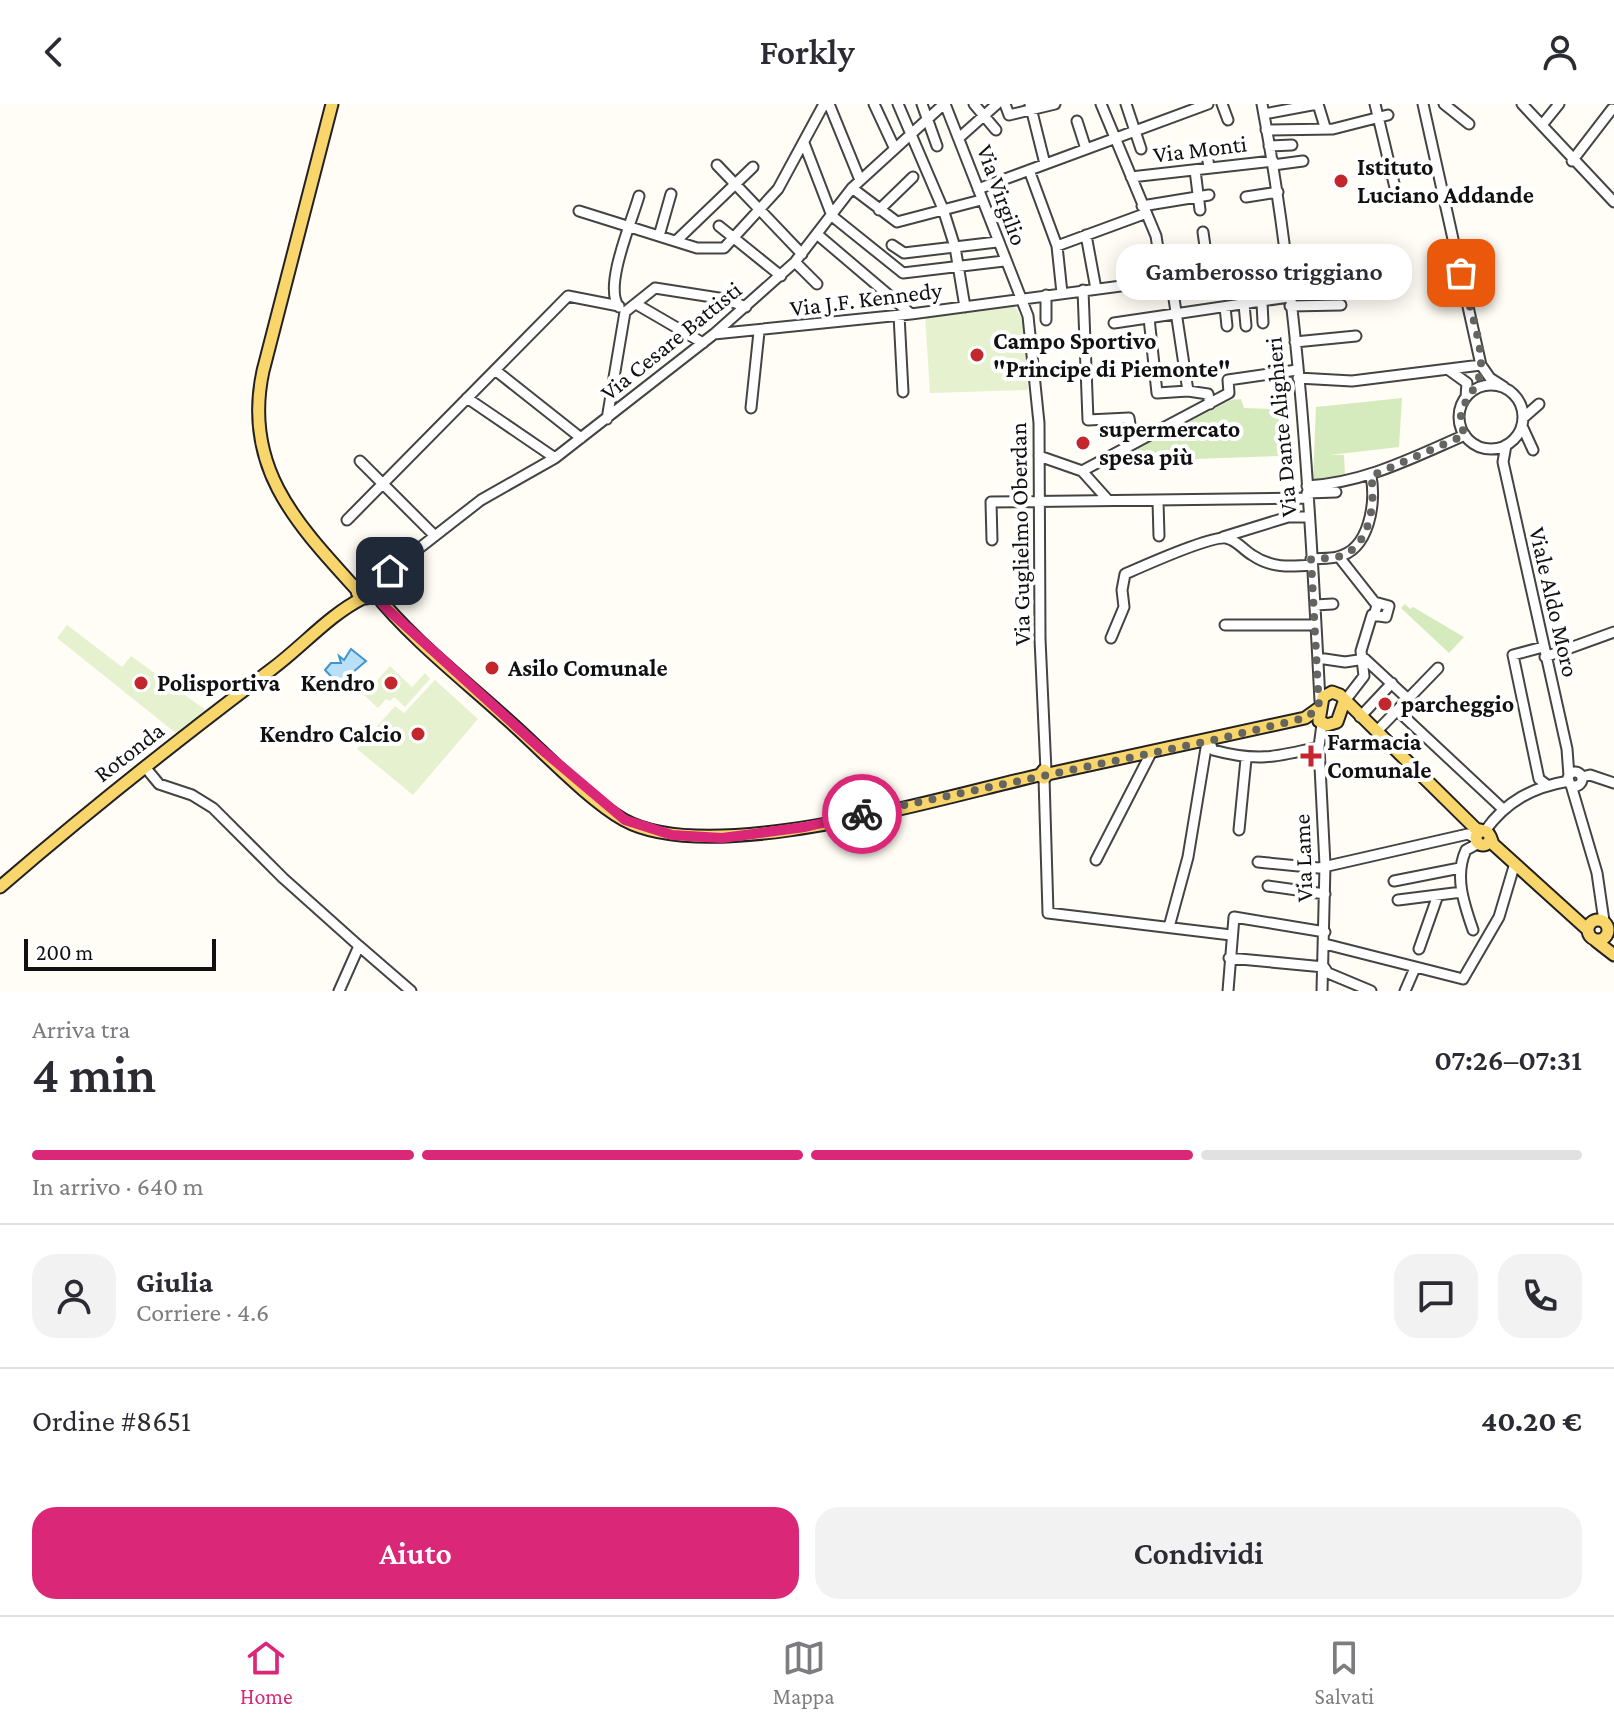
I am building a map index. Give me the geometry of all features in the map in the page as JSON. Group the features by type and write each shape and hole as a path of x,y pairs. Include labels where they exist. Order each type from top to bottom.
{"main road":[{"path":"332,104 263,371 259,403 263,442 272,475 300,528 333,563 613,812 656,832 690,838 722,838 805,827 1305,718 1332,692 1377,731 1483,838 1609,930 1601,939"},
{"name":"Rotonda","path":"0,887 145,767 286,658 365,590"},
{"path":"1341,717 1344,702"},
{"path":"1319,705 1320,723"},
{"path":"1305,718 1333,724 1341,717 1358,715"},
{"path":"1593,921 1601,939 1614,952"}],"street":[{"path":"579,211 716,250 733,239 778,189 826,104"},
{"path":"826,104 860,180"},
{"path":"874,104 894,147"},
{"path":"898,104 943,209 955,247 965,307"},
{"path":"922,104 937,146"},
{"name":"Via Cesare Battisti","path":"365,590 481,500 555,458 714,334 781,276 818,235 852,188 927,117 945,104"},
{"name":"Via Virgilio","path":"945,104 960,137 1004,261 1023,298"},
{"path":"974,104 996,130"},
{"path":"960,137 997,104"},
{"path":"1005,104 1009,115 1031,107 1055,104"},
{"path":"1101,104 1156,236 1176,313 1188,391"},
{"path":"1126,104 1141,149"},
{"path":"978,189 1208,104"},
{"path":"1222,104 1228,120"},
{"path":"1263,109 1317,104 1325,127"},
{"path":"1375,104 1383,116 1397,196"},
{"path":"1423,104 1481,365 1490,378 1518,400 1539,404 1522,422 1508,444"},
{"path":"1427,123 1443,104 1469,124"},
{"path":"1522,104 1572,161 1614,202"},
{"path":"1542,125 1559,104"},
{"path":"1031,107 1045,164"},
{"name":"Via Dante Alighieri","path":"1263,109 1278,192 1295,342 1315,605 1319,705"},
{"path":"1572,161 1612,109"},
{"path":"1266,130 1333,129 1383,116"},
{"path":"1077,121 1086,149"},
{"path":"804,143 832,216 903,273 1004,261"},
{"path":"1269,146 1292,145"},
{"path":"1206,148 1209,167"},
{"name":"Via Monti","path":"1131,177 1209,167 1303,161"},
{"path":"717,165 761,210 817,284"},
{"path":"676,241 753,167"},
{"path":"1029,170 1057,246 1062,293"},
{"path":"1195,170 1200,210"},
{"path":"879,210 913,177"},
{"path":"852,188 897,222 981,200"},
{"path":"1246,197 1278,192"},
{"path":"659,236 671,194"},
{"path":"1057,246 1143,210 1209,195"},
{"path":"607,419 622,309 613,297 613,281 639,196"},
{"path":"719,226 781,276"},
{"path":"1203,232 1209,275"},
{"path":"818,235 911,314"},
{"path":"1086,235 1096,289"},
{"path":"892,245 904,253 997,242"},
{"name":"Via J.F. Kennedy","path":"714,334 759,332 911,314 1286,264"},
{"path":"347,520 568,296 622,309 636,304 655,288 725,299 746,307"},
{"path":"1083,290 1088,420 1129,418 1133,444"},
{"path":"1046,295 1046,320"},
{"name":"Via Guglielmo Oberdan","path":"1023,298 1028,316 1039,423 1040,639 1048,913 1169,927"},
{"path":"1262,302 1263,323"},
{"path":"1114,323 1262,302 1341,305"},
{"path":"636,304 703,343"},
{"path":"1244,304 1246,326"},
{"path":"1225,307 1227,326"},
{"path":"899,315 903,392"},
{"path":"1149,318 1157,393 1188,391 1208,394 1210,404"},
{"path":"751,408 759,332"},
{"path":"1295,342 1356,336"},
{"path":"1082,471 1229,393 1228,380 1298,374 1352,381 1481,365"},
{"path":"1481,365 1477,384 1468,394 1459,416 1465,435 1478,446 1492,449 1508,444 1533,450 1522,422 1518,400"},
{"path":"495,370 581,438"},
{"path":"1449,370 1467,383 1468,394"},
{"path":"1468,394 1487,385 1504,387"},
{"path":"467,398 555,458"},
{"path":"1307,492 1371,476 1465,435"},
{"name":"Viale Aldo Moro","path":"1508,444 1503,462 1597,873 1593,921"},
{"name":"Viale Aldo Moro","path":"1492,449 1503,462"},
{"path":"1039,456 1082,471 1108,500"},
{"path":"360,461 435,536"},
{"path":"1222,537 1235,541 1252,555 1274,565 1339,557 1358,541 1371,518 1374,504 1371,476"},
{"path":"992,540 991,502 1158,501 1336,492"},
{"path":"1158,501 1159,536"},
{"path":"1111,638 1124,607 1122,590 1125,574 1222,537 1288,517 1309,517"},
{"path":"1339,557 1375,609 1360,659 1364,676"},
{"path":"1315,605 1333,604"},
{"path":"1225,625 1316,625"},
{"path":"1547,785 1539,779 1513,655 1544,652 1614,632"},
{"path":"1332,692 1318,661 1360,659 1374,666 1408,699"},
{"path":"1344,702 1374,666"},
{"path":"1377,731 1438,668"},
{"path":"1358,715 1392,683"},
{"path":"1397,710 1504,810"},
{"name":"Via Lame","path":"1320,723 1325,865 1322,991"},
{"path":"1208,741 1213,750 1246,759 1265,760 1319,747"},
{"path":"1208,741 1188,857 1169,927 1231,935"},
{"path":"1096,860 1151,753"},
{"path":"1239,830 1246,759"},
{"path":"145,767 159,784 192,795 213,808 283,878 411,991"},
{"path":"1473,930 1462,892 1460,868 1466,850 1483,838 1513,800 1547,785 1590,775 1614,783"},
{"path":"1258,862 1325,865 1468,834 1483,838"},
{"path":"1325,944 1463,979 1499,917 1515,863"},
{"path":"1394,881 1460,868"},
{"path":"1268,886 1325,894"},
{"path":"1398,900 1462,892"},
{"path":"1419,949 1438,895"},
{"path":"1228,991 1234,917 1325,932"},
{"path":"339,991 359,946"},
{"path":"1229,958 1324,967 1328,973 1371,991"},
{"path":"1405,991 1415,968"}],"green space":[{"name":"Campo Sportivo \"Principe di Piemonte\"","path":"1014,306 1023,320 1028,390 930,393 925,315"},
{"path":"1402,398 1399,447 1330,455 1344,455 1345,477 1313,480 1316,407"},
{"path":"1241,399 1244,408 1274,409 1279,417 1279,456 1111,462 1231,400"},
{"path":"1405,604 1464,637 1449,653 1401,608"},
{"name":"Polisportiva","path":"67,625 122,667 131,656 207,711 177,734 57,638"},
{"name":"Kendro","path":"390,666 412,687 425,673 430,679 405,707 394,697 390,701 386,699 378,708 364,695"},
{"name":"Kendro Calcio","path":"435,680 478,719 413,795 357,749 395,706 404,713"}],"water":[{"name":"Kendro","path":"351,649 366,661 352,673 348,684 340,686 325,670 331,663 341,663 339,656 344,660"}],"way so far":[{"path":"862,814 1209,741 1305,718 1319,708 1311,559 1339,557 1358,541 1371,518 1374,504 1371,476 1465,435 1460,426 1460,409 1477,384 1481,365 1461,273"}],"place":[{"name":"Istituto Luciano Addande","path":"1341,181"},
{"name":"Gamberosso triggiano","path":"1461,273"},
{"name":"Campo Sportivo \"Principe di Piemonte\"","path":"977,355"},
{"name":"supermercato spesa più","path":"1083,443"},
{"name":"Asilo Comunale","path":"492,668"},
{"name":"Polisportiva","path":"141,683"},
{"name":"Kendro","path":"391,683"},
{"name":"parcheggio","path":"1385,704"},
{"name":"Kendro Calcio","path":"418,734"},
{"name":"Farmacia Comunale","path":"1311,756"}],"route":[{"path":"390,571 373,590 386,608 541,749 625,820 672,835 722,838 805,827 862,814"}]}
